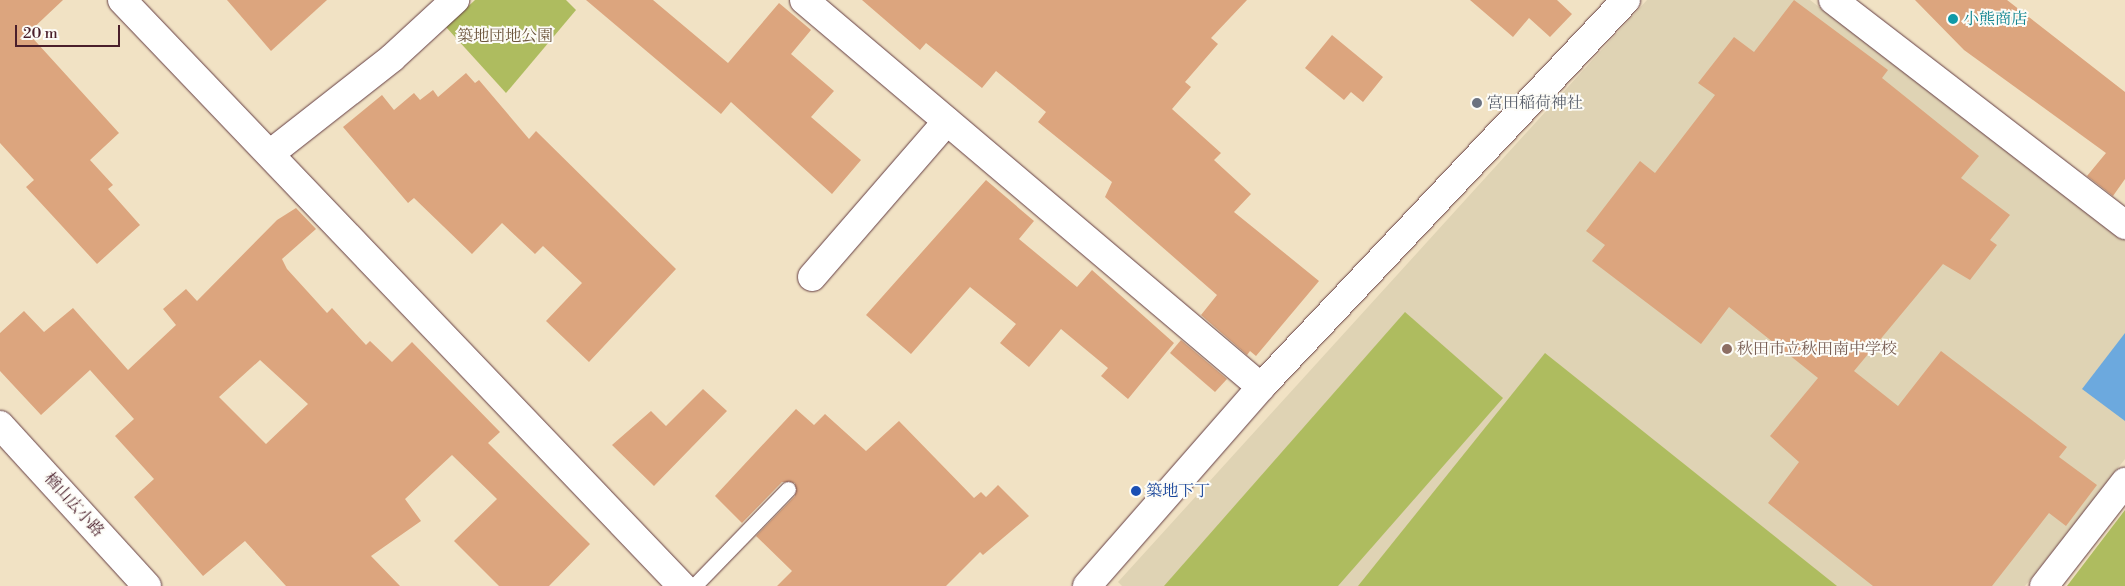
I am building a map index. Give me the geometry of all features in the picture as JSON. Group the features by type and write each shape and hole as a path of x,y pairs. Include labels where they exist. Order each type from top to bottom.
{"street":[{"path":"122,0 271,153 682,586"},
{"path":"271,153 392,58 455,0"},
{"path":"804,0 1261,387"},
{"path":"1087,586 1261,387 1626,0"},
{"path":"1833,0 2125,225"},
{"path":"812,277 947,121"},
{"name":"楢山広小路","path":"0,425 147,586"},
{"path":"2044,586 2125,482"}],"lane":[{"path":"694,586 788,489"}],"shaded area":[{"name":"秋田市立秋田南中学校","path":"1647,0 1810,0 2125,239 2125,459 2025,586 1122,586 1118,582"}],"green space":[{"name":"築地団地公園","path":"475,0 566,0 576,10 506,93 446,27"},
{"path":"1405,312 1503,398 1338,586 1164,586"},
{"path":"1545,353 1837,586 1358,586"},
{"path":"2125,510 2125,586 2067,586"}],"water":[{"path":"2125,333 2125,421 2082,389"}],"building":[{"path":"0,0 63,0 28,33 119,133 90,160 113,185 108,189 140,225 97,264 26,187 34,180 0,143"},
{"path":"227,0 327,0 271,51"},
{"path":"586,0 653,0 728,63 779,3 811,30 791,54 834,91 811,117 861,160 832,194 731,102 721,114"},
{"path":"862,0 1247,0 1211,38 1218,44 1185,82 1191,87 1172,109 1221,153 1214,160 1251,194 1234,212 1319,281 1256,356 1250,351 1247,355 1201,315 1217,295 1105,197 1112,182 1038,122 1046,112 996,71 982,88 926,43 920,50"},
{"path":"1470,0 1557,0 1572,14 1550,37 1529,18 1513,37"},
{"path":"1794,0 1888,70 1882,78 1979,156 1961,178 2010,215 1990,240 1997,245 1970,280 1943,264 1854,371 1898,406 1941,351 2067,447 2059,457 2097,485 2066,526 2049,513 1992,586 1873,586 1768,503 1799,462 1770,436 1818,378 1729,307 1701,344 1592,261 1605,245 1586,231 1640,161 1655,173 1715,95 1698,83 1734,37 1754,52"},
{"path":"1915,0 2007,0 2125,92 2125,179 2113,196 2087,176 2106,153 1964,50"},
{"path":"1332,35 1383,77 1363,102 1351,92 1344,100 1305,68"},
{"path":"466,73 475,83 479,80 529,139 536,131 676,269 589,362 546,321 582,283 543,246 535,254 502,223 472,254 414,198 408,203 343,127 382,95 394,110 414,93 420,100 433,90 438,97"},
{"path":"986,180 1034,221 1019,239 1077,287 1092,270 1174,343 1128,399 1101,376 1108,368 1061,329 1029,367 1000,343 1016,324 970,287 911,354 866,315"},
{"path":"296,208 316,229 282,259 287,269 327,313 332,308 366,345 370,341 392,362 412,342 500,432 488,443 590,544 549,586 499,586 454,541 497,499 452,455 405,499 421,521 371,556 400,586 286,586 245,541 203,576 134,497 154,479 115,436 134,419 90,370 41,415 0,371 0,333 24,311 44,332 73,308 128,370 176,325 163,309 186,289 197,301 277,220","holes":["260,360 308,404 266,444 219,397"]},
{"path":"1181,340 1227,379 1215,392 1170,353"},
{"path":"703,389 727,411 654,486 612,445 651,411 666,426"},
{"path":"796,409 814,425 825,414 866,451 899,421 974,498 981,492 986,497 998,485 1029,516 983,555 980,552 946,586 777,586 792,571 756,536 795,496 795,483 782,482 742,523 715,496"}],"place":[{"name":"小熊商店","path":"1953,19"},
{"name":"宮田稲荷神社","path":"1477,103"},
{"name":"秋田市立秋田南中学校","path":"1727,349"},
{"name":"築地下丁","path":"1136,491"}]}
